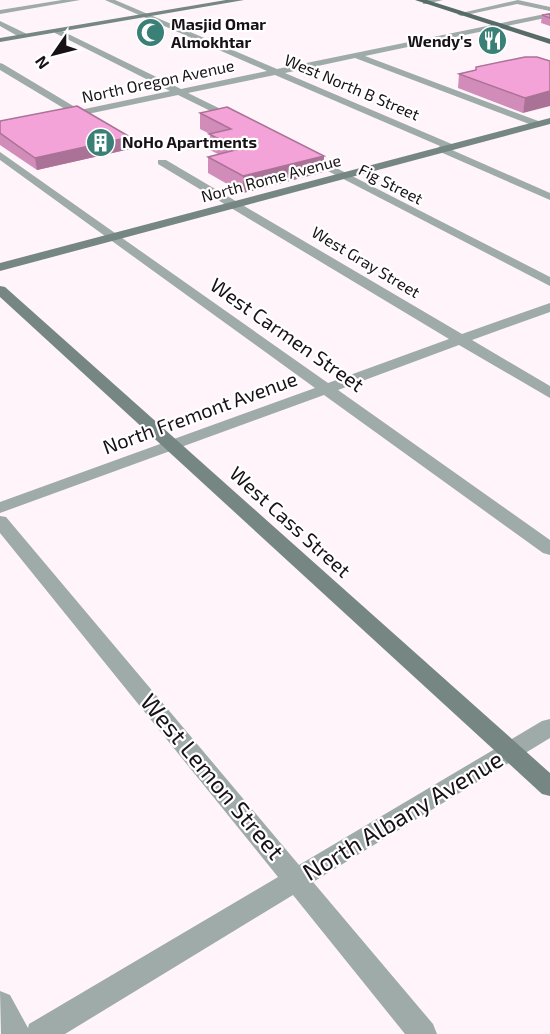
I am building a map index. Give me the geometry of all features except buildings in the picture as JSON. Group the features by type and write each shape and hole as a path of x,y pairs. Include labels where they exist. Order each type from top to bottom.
{"main road":[{"path":"422,1 550,42"}],"street":[{"path":"0,12 76,0"},
{"name":"West North B Street","path":"109,0 275,71 550,197"},
{"path":"0,40 240,0"},
{"path":"422,1 439,0"},
{"path":"461,14 518,2 550,9"},
{"name":"North Oregon Avenue","path":"56,117 550,15"},
{"path":"0,23 24,36"},
{"path":"58,31 250,128"},
{"path":"356,55 537,124"},
{"path":"0,66 79,113"},
{"name":"North Rome Avenue","path":"0,267 550,121"},
{"name":"Fig Street","path":"291,148 550,282"},
{"name":"West Carmen Street","path":"0,155 550,549"},
{"name":"West Gray Street","path":"162,162 550,393"},
{"name":"West Cass Street","path":"0,290 550,787"},
{"name":"North Fremont Avenue","path":"0,508 550,307"},
{"name":"West Lemon Street","path":"0,521 423,1034"},
{"name":"North Albany Avenue","path":"39,1034 550,727"},
{"path":"0,1004 16,1034"}],"place":[{"name":"Masjid Omar Almokhtar","path":"150,33"},
{"name":"Wendy's","path":"493,41"},
{"name":"NoHo Apartments","path":"101,142"}]}
